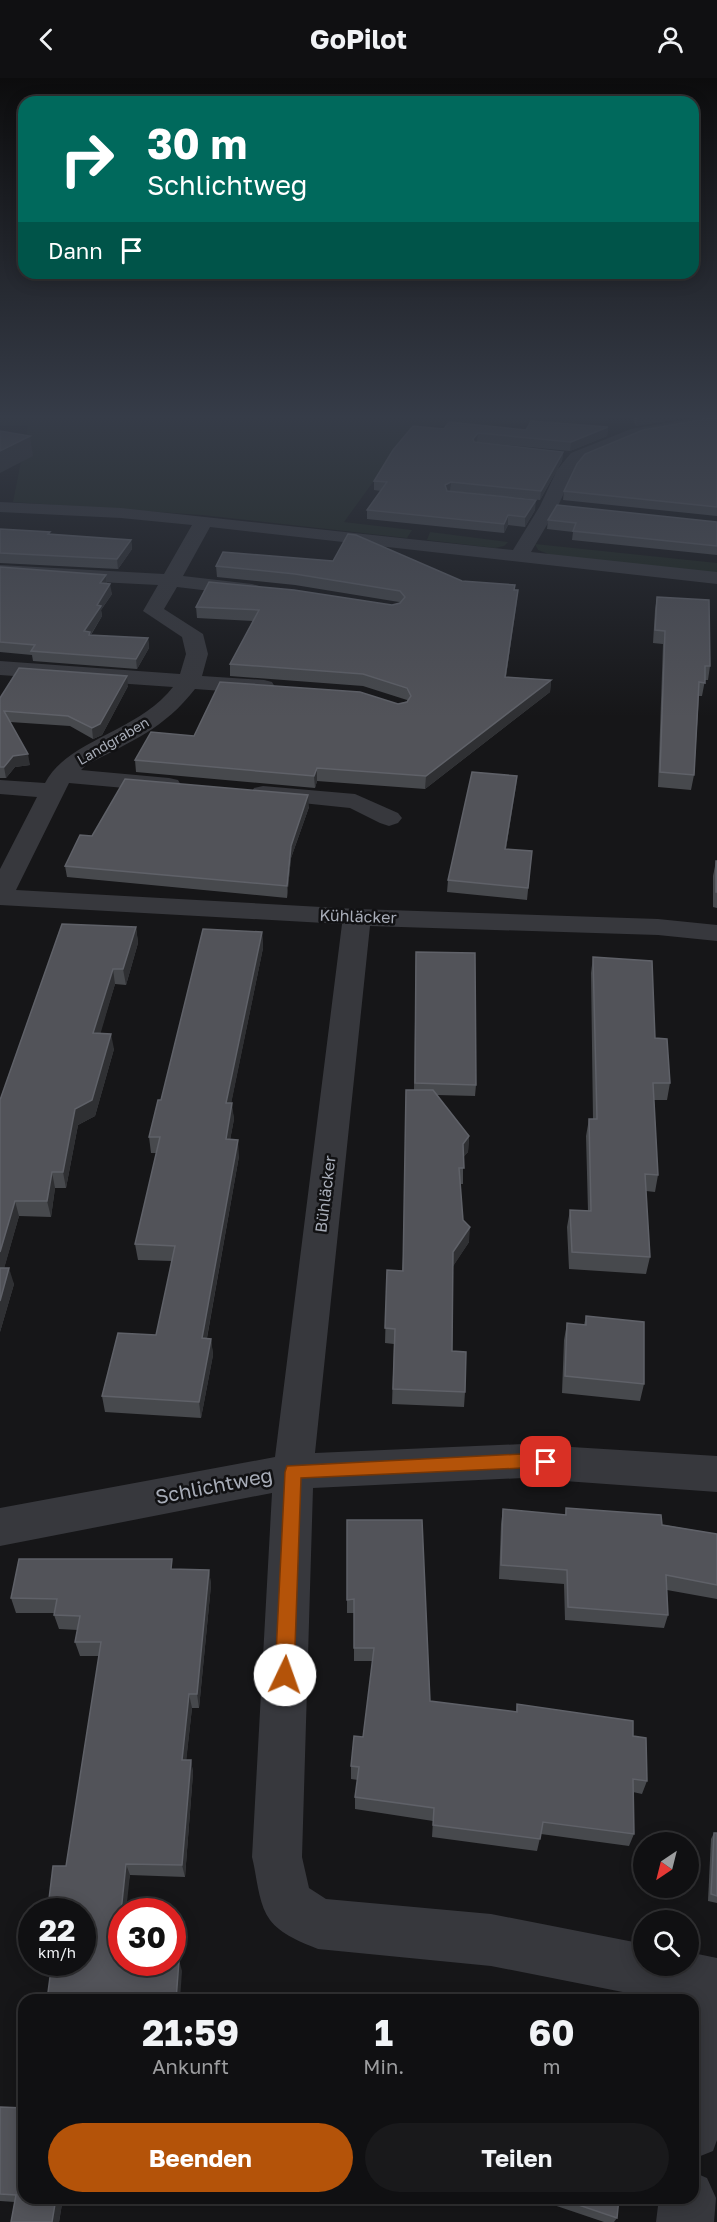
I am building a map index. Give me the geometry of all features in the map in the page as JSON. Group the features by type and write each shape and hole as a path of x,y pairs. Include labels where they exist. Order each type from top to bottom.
{"street":[{"path":"163,517 717,578"},
{"path":"519,556 542,517"},
{"name":"Landgraben","path":"0,896 56,783 78,760 142,727 170,706 189,681 197,654 192,634 153,611 204,521"},
{"path":"0,571 171,580 275,592"},
{"path":"0,668 282,688"},
{"name":"Landgraben","path":"0,787 56,783 190,787"},
{"path":"237,791 355,801 389,818"},
{"name":"Kühläcker","path":"0,896 357,917 658,927 717,933"},
{"name":"Bühläcker","path":"357,917 293,1472 277,1857 288,1904 318,1924 491,1940 712,1983"},
{"name":"Schlichtweg","path":"0,1527 293,1472 522,1461 717,1474"},
{"path":"699,2084 712,1983"},
{"path":"685,2222 686,2204"}],"shaded area":[{"path":"220,517 348,517 344,522 412,530 407,538"},
{"path":"430,532 508,542 504,546 495,548 427,540"},
{"path":"535,544 717,563 717,574 551,555 538,550"}],"building":[{"path":"436,517 507,517 504,524"},
{"path":"550,517 670,517 717,522 717,546 573,531 576,523 548,520"},
{"path":"0,529 131,540 117,559 0,553"},
{"path":"348,534 356,535 462,581 515,585 514,590 518,590 505,677 551,680 426,776 317,768 314,776 135,760 151,732 194,736 220,682 360,692 398,704 407,702 411,696 407,688 363,674 230,664 259,610 196,607 209,582 294,590 392,605 400,603 405,597 400,591 295,574 216,566 223,552 333,561"},
{"path":"0,567 106,575 100,583 110,584 97,605 101,606 84,631 90,632 89,635 148,638 136,659 31,651 35,645 0,642"},
{"path":"657,597 709,600 710,666 705,666 705,683 699,682 694,775 660,772 665,631 655,630"},
{"path":"19,668 127,676 100,724 92,728 68,716 4,711 28,754 13,756 4,767 0,767 0,698"},
{"path":"472,772 517,776 505,849 532,851 528,888 448,880"},
{"path":"125,779 308,795 291,846 287,886 65,866 80,835 92,836"},
{"path":"717,861 717,892 716,892"},
{"path":"62,924 136,927 123,969 113,969 93,1033 111,1034 92,1100 75,1109 63,1172 52,1172 47,1201 15,1201 0,1252 0,1100"},
{"path":"203,929 262,932 226,1103 232,1103 226,1139 238,1140 202,1338 211,1339 199,1402 102,1396 118,1333 156,1335 175,1246 135,1244 160,1137 149,1137 158,1100 161,1100"},
{"path":"416,952 475,953 476,1085 415,1083"},
{"path":"593,957 652,961 655,1038 667,1039 670,1083 653,1083 658,1175 645,1174 650,1257 572,1252 570,1210 591,1211 589,1119 597,1119"},
{"path":"406,1090 433,1090 469,1136 463,1144 464,1168 459,1168 463,1220 470,1227 453,1252 452,1351 466,1352 465,1392 393,1389 395,1329 385,1328 387,1270 403,1271"},
{"path":"0,1268 9,1268 0,1301"},
{"path":"586,1316 644,1322 644,1384 565,1376 567,1323 586,1325"},
{"path":"566,1508 661,1515 662,1525 717,1534 717,1585 666,1575 668,1615 568,1607 567,1570 501,1565 503,1509 566,1515"},
{"path":"347,1520 422,1520 430,1701 517,1712 517,1704 633,1721 633,1736 646,1738 647,1781 633,1779 633,1834 543,1822 540,1839 433,1825 434,1808 355,1797 359,1767 351,1766 354,1736 363,1737 374,1648 354,1648 354,1599 347,1600"},
{"path":"19,1559 172,1559 171,1569 209,1570 197,1694 189,1694 182,1760 191,1760 182,1865 126,1864 122,1898 108,1898 108,1976 178,1976 176,1994 48,1994 50,1976 96,1976 96,1898 49,1898 53,1866 66,1866 101,1642 75,1642 80,1616 54,1615 57,1599 11,1598"},
{"path":"714,1833 717,1833 717,1896 711,1894"},
{"path":"0,2107 18,2108 18,2204 55,2204 52,2222 11,2222 16,2195 0,2194"},
{"path":"576,2204 618,2204 617,2218"}],"route":[{"path":"285,1675 293,1472 522,1461 546,1462"}]}
